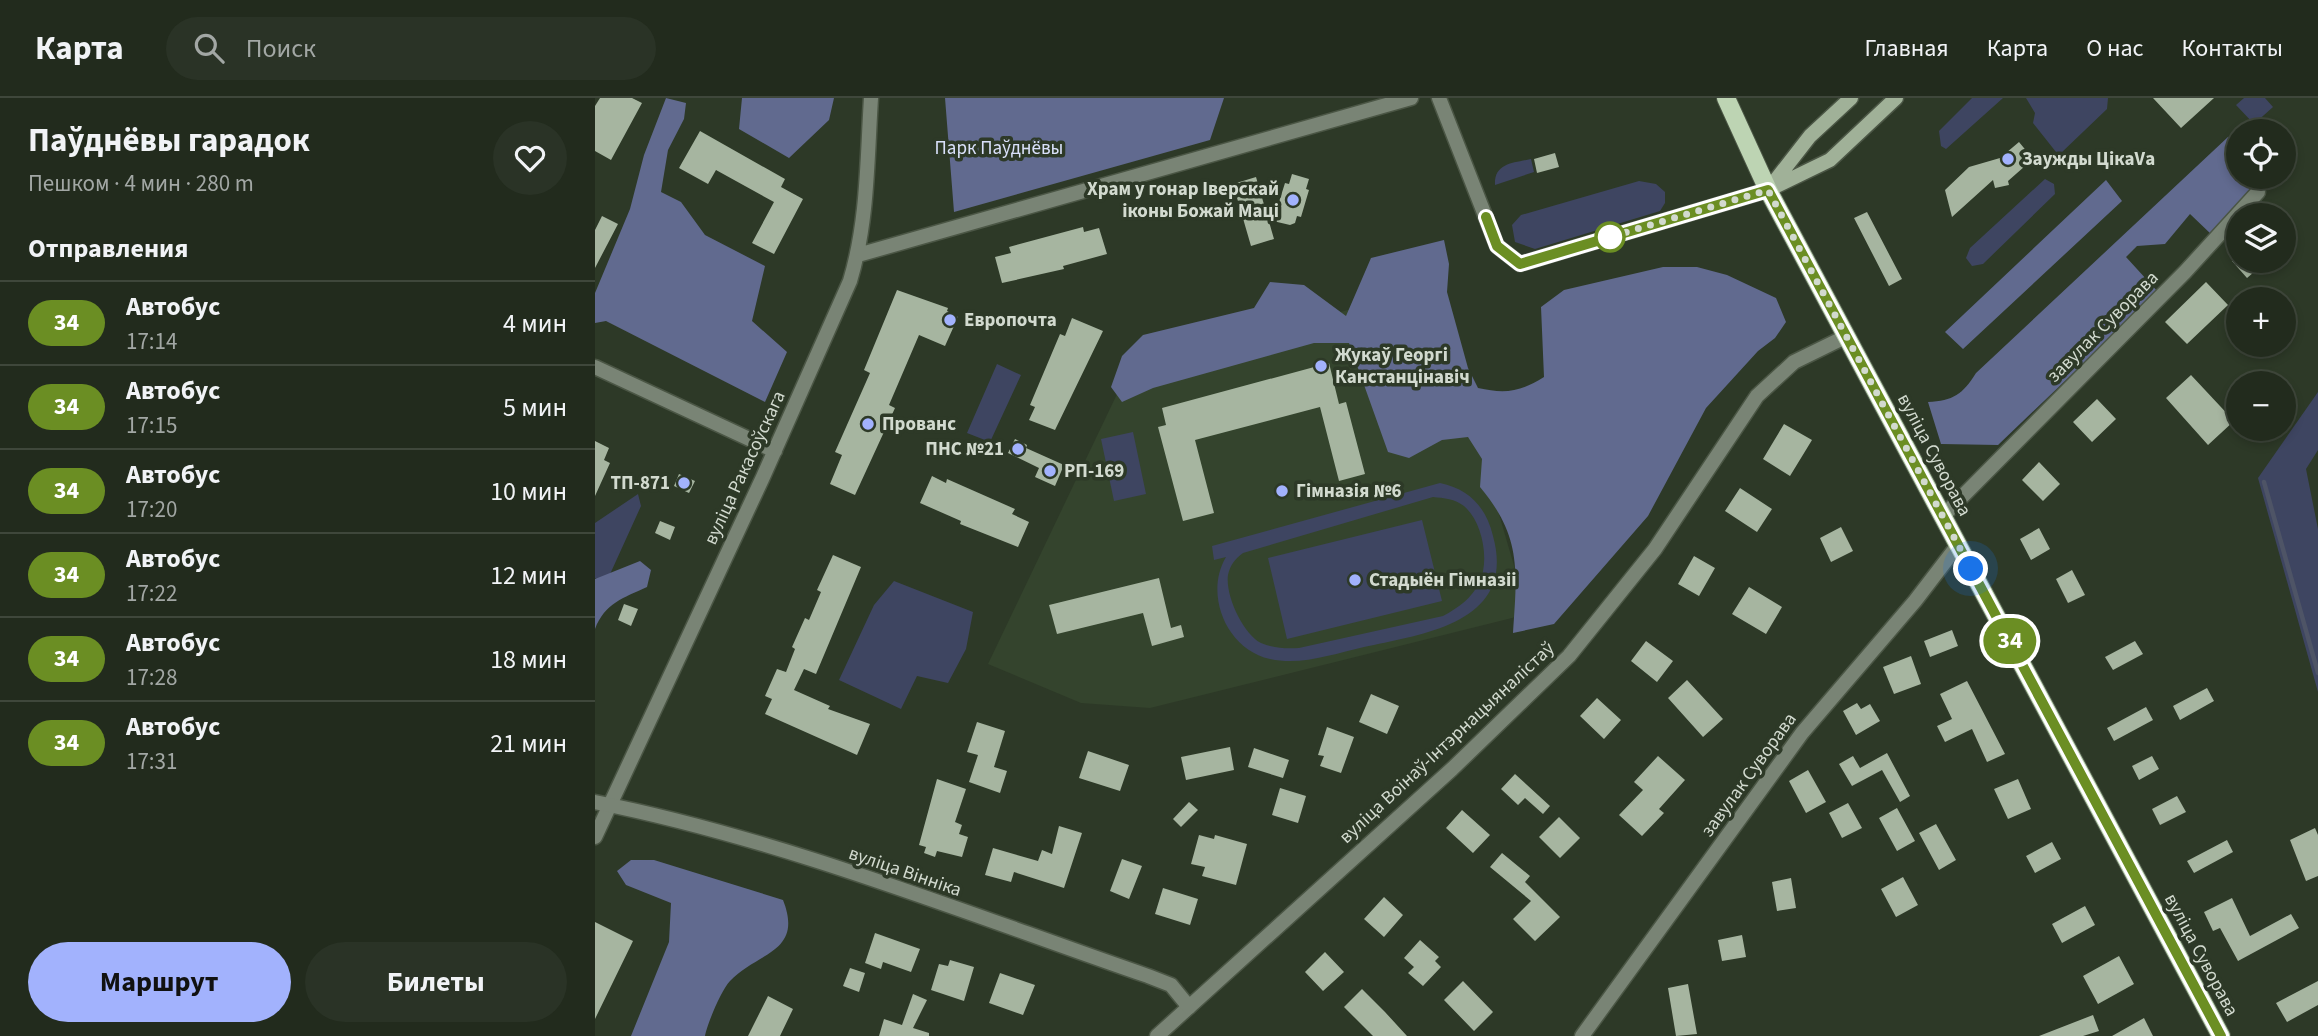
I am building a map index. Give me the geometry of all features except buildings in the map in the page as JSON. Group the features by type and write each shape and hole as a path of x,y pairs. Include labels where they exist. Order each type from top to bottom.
{"main road":[{"name":"вуліца Суворава","path":"1726,98 1768,190 2221,1036"},
{"path":"1768,190 1810,136 1851,98"},
{"path":"1768,190 1830,160 1896,98"}],"street":[{"name":"вуліца Ракасоўскага","path":"595,837 602,803 775,451 827,336 858,255 866,203 871,98"},
{"path":"858,255 1411,98"},
{"path":"1439,98 1497,246 1520,264 1768,190"},
{"name":"завулак Суворава","path":"1943,516 2185,272 2258,192"},
{"name":"вуліца Воінаў-Інтэрнацыяналістаў","path":"1157,1036 1452,769 1560,664 1628,585 1757,396 1794,362 1847,336"},
{"path":"595,367 775,451"},
{"name":"завулак Суворава","path":"1582,1036 1802,733 1915,601 1958,545"},
{"name":"вуліца Вінніка","path":"602,803 733,837 851,874 1148,976 1171,985 1189,1007"}],"shaded area":[{"path":"1972,98 2003,98 1946,149 1941,146 1939,131"},
{"path":"2026,98 2108,98 2107,109 2061,153 2056,152 2033,123 2035,113"},
{"path":"2244,98 2265,98 2273,107 2260,119 2249,119 2236,105"},
{"path":"1531,159 1534,172 1495,185 1501,168"},
{"path":"2045,179 2054,184 2055,194 1983,264 1972,266 1966,258 1970,248"},
{"path":"1639,181 1656,184 1665,192 1665,203 1660,211 1535,249 1515,242 1512,225 1521,215"},
{"name":"Гімназія №6","path":"1433,287 1528,614 1150,708 1081,703 988,664 1129,369"},
{"path":"997,364 1021,375 990,442 967,433"},
{"path":"2318,392 2318,450 2306,469 2318,529 2318,692 2258,478 2284,441 2296,441 2296,424"},
{"path":"1133,432 1146,494 1114,501 1101,439"},
{"path":"1440,483 1460,490 1481,508 1493,536 1497,565 1491,588 1478,606 1460,619 1412,636 1317,658 1282,661 1255,653 1241,644 1231,632 1223,618 1217,587 1226,557 1214,560 1212,546","holes":["1433,497 1453,500 1464,506 1476,522 1483,543 1484,564 1479,583 1468,598 1454,610 1443,616 1299,648 1279,648 1261,643 1242,623 1229,593 1228,575 1235,560 1243,553"]},
{"path":"638,494 641,506 606,583 595,578 595,523"},
{"name":"Стадыён Гімназіі","path":"1422,520 1442,601 1287,639 1268,558"},
{"path":"894,581 973,612 966,649 948,683 917,676 901,709 839,680 874,605"}],"green space":[{"path":"666,98 686,103 684,119 668,150 661,192 681,202 705,235 765,266 752,321 787,352 765,402 606,321 595,323 595,293 630,209 644,155"},
{"path":"742,98 834,98 829,120 789,158 739,129"},
{"name":"Парк Паўднёвы","path":"945,98 1224,98 1210,140 954,212"},
{"path":"2226,139 2226,189 2254,189 2241,203 2226,203 2226,220 2212,235 2190,214 2165,244 2137,246 2126,257 2158,292 1998,445 1941,444 1928,402 1957,395 1976,373"},
{"path":"2106,180 2122,201 1963,349 1945,332"},
{"path":"1444,240 1449,264 1447,292 1468,368 1478,388 1512,390 1544,377 1541,307 1564,290 1663,267 1697,267 1727,275 1776,298 1786,322 1775,338 1758,351 1706,408 1648,516 1554,624 1513,633 1514,556 1503,522 1480,487 1482,459 1468,437 1442,440 1409,458 1388,452 1349,343 1314,343 1153,388 1122,402 1111,387 1122,356 1143,335 1254,308 1270,282 1304,285 1346,316 1371,258"},
{"path":"640,561 651,570 647,587 610,607 595,629 595,579"},
{"path":"631,860 654,860 783,900 788,918 783,941 775,950 730,981 715,1007 705,1036 631,1036 669,942 671,903 626,885 617,871"}],"waterway":[{"path":"2264,482 2318,673"}],"bus line":[{"name":"34","path":"1486,217 1497,246 1520,264 1768,190 2221,1036"}],"place":[{"name":"Заужды ЦікаVа","path":"2008,159"},
{"name":"Храм у гонар Іверскай іконы Божай Маці","path":"1293,200"},
{"name":"Европочта","path":"950,320"},
{"name":"Жукаў Георгі Канстанцінавіч","path":"1321,366"},
{"name":"Прованс","path":"868,424"},
{"name":"ПНС №21","path":"1018,449"},
{"name":"РП-169","path":"1050,471"},
{"name":"ТП-871","path":"684,483"},
{"name":"Гімназія №6","path":"1282,491"},
{"name":"Стадыён Гімназіі","path":"1355,580"}],"route":[{"path":"1610,237 1600,240 1768,190 1971,569"}]}
